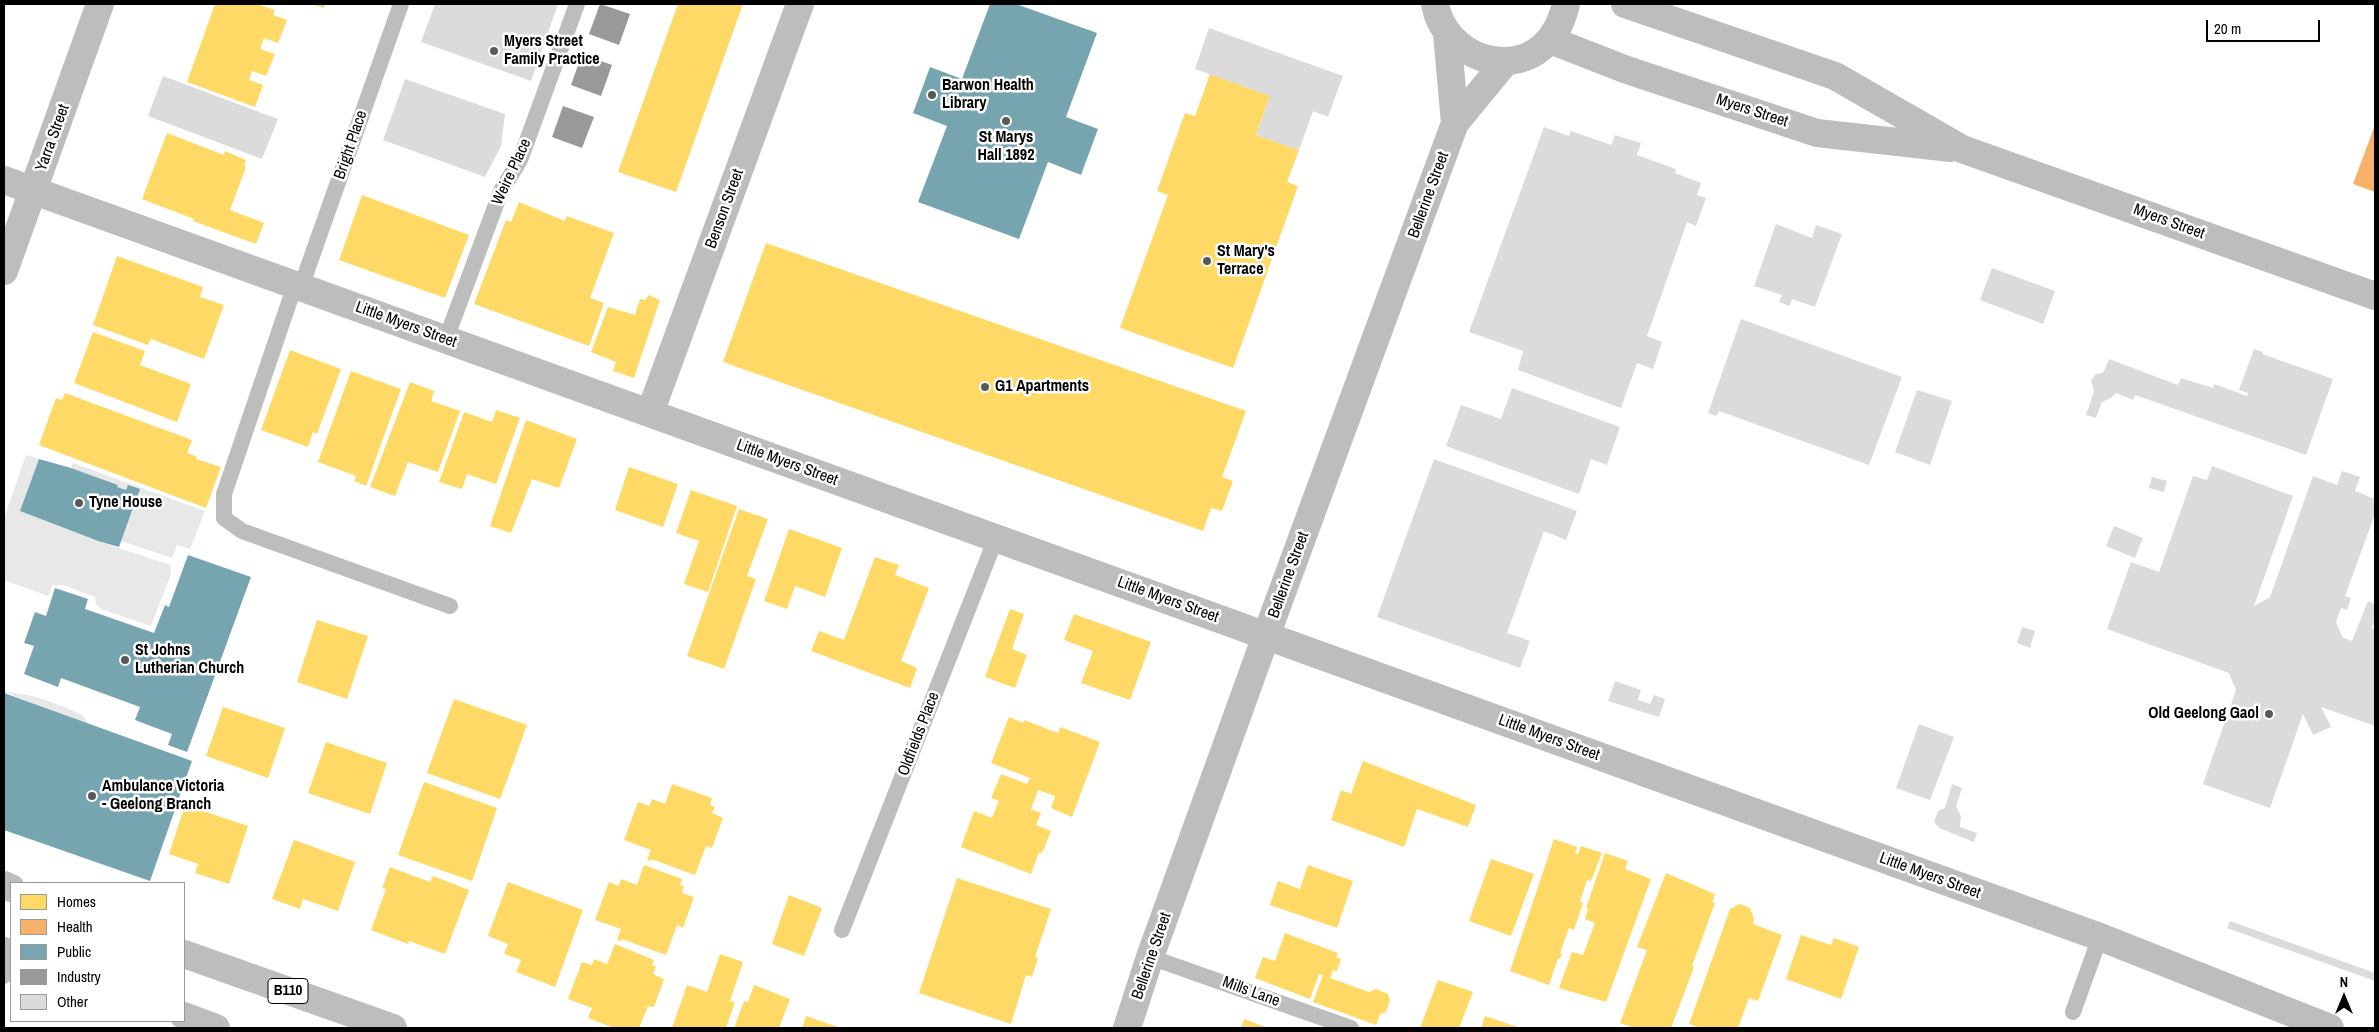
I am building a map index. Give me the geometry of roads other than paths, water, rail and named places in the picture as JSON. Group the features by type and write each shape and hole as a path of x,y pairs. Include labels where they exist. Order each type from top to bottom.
{"main road":[{"name":"Yarra Street","path":"4,271 100,4"},
{"name":"Benson Street","path":"650,413 800,4"},
{"path":"1433,4 1447,34 1463,50 1484,58 1506,61 1537,50 1550,40 1562,22 1566,4"},
{"name":"Myers Street","path":"1625,4 1835,76 1962,149 2375,296"},
{"name":"Bellerine Street","path":"1447,34 1455,123"},
{"name":"Myers Street","path":"1550,40 1627,70 1817,133 1962,149"},
{"name":"Bellerine Street","path":"1127,1028 1150,956 1455,123 1506,61"},
{"name":"Little Myers Street","path":"4,180 2100,937 2330,1028"},
{"name":"B110","path":"185,954 393,1028"},
{"path":"186,1021 216,1028"}],"lane":[{"name":"Bright Place","path":"401,4 224,494 224,518 242,531 450,606"},
{"name":"Weire Place","path":"446,339 501,191 520,160 577,4"},
{"name":"Oldfields Place","path":"842,930 996,538"},
{"path":"2073,1012 2100,937"},
{"name":"Mills Lane","path":"1150,956 1351,1028"},
{"path":"4,976 10,957"}],"place":[{"name":"Myers Street Family Practice","path":"494,51"},
{"name":"Barwon Health Library","path":"932,95"},
{"name":"St Marys Hall 1892","path":"1006,121"},
{"name":"St Mary's Terrace","path":"1207,261"},
{"name":"G1 Apartments","path":"985,387"},
{"name":"Tyne House","path":"79,503"},
{"name":"St Johns Lutherian Church","path":"125,660"},
{"name":"Old Geelong Gaol","path":"2269,714"},
{"name":"Ambulance Victoria - Geelong Branch","path":"92,796"}]}
